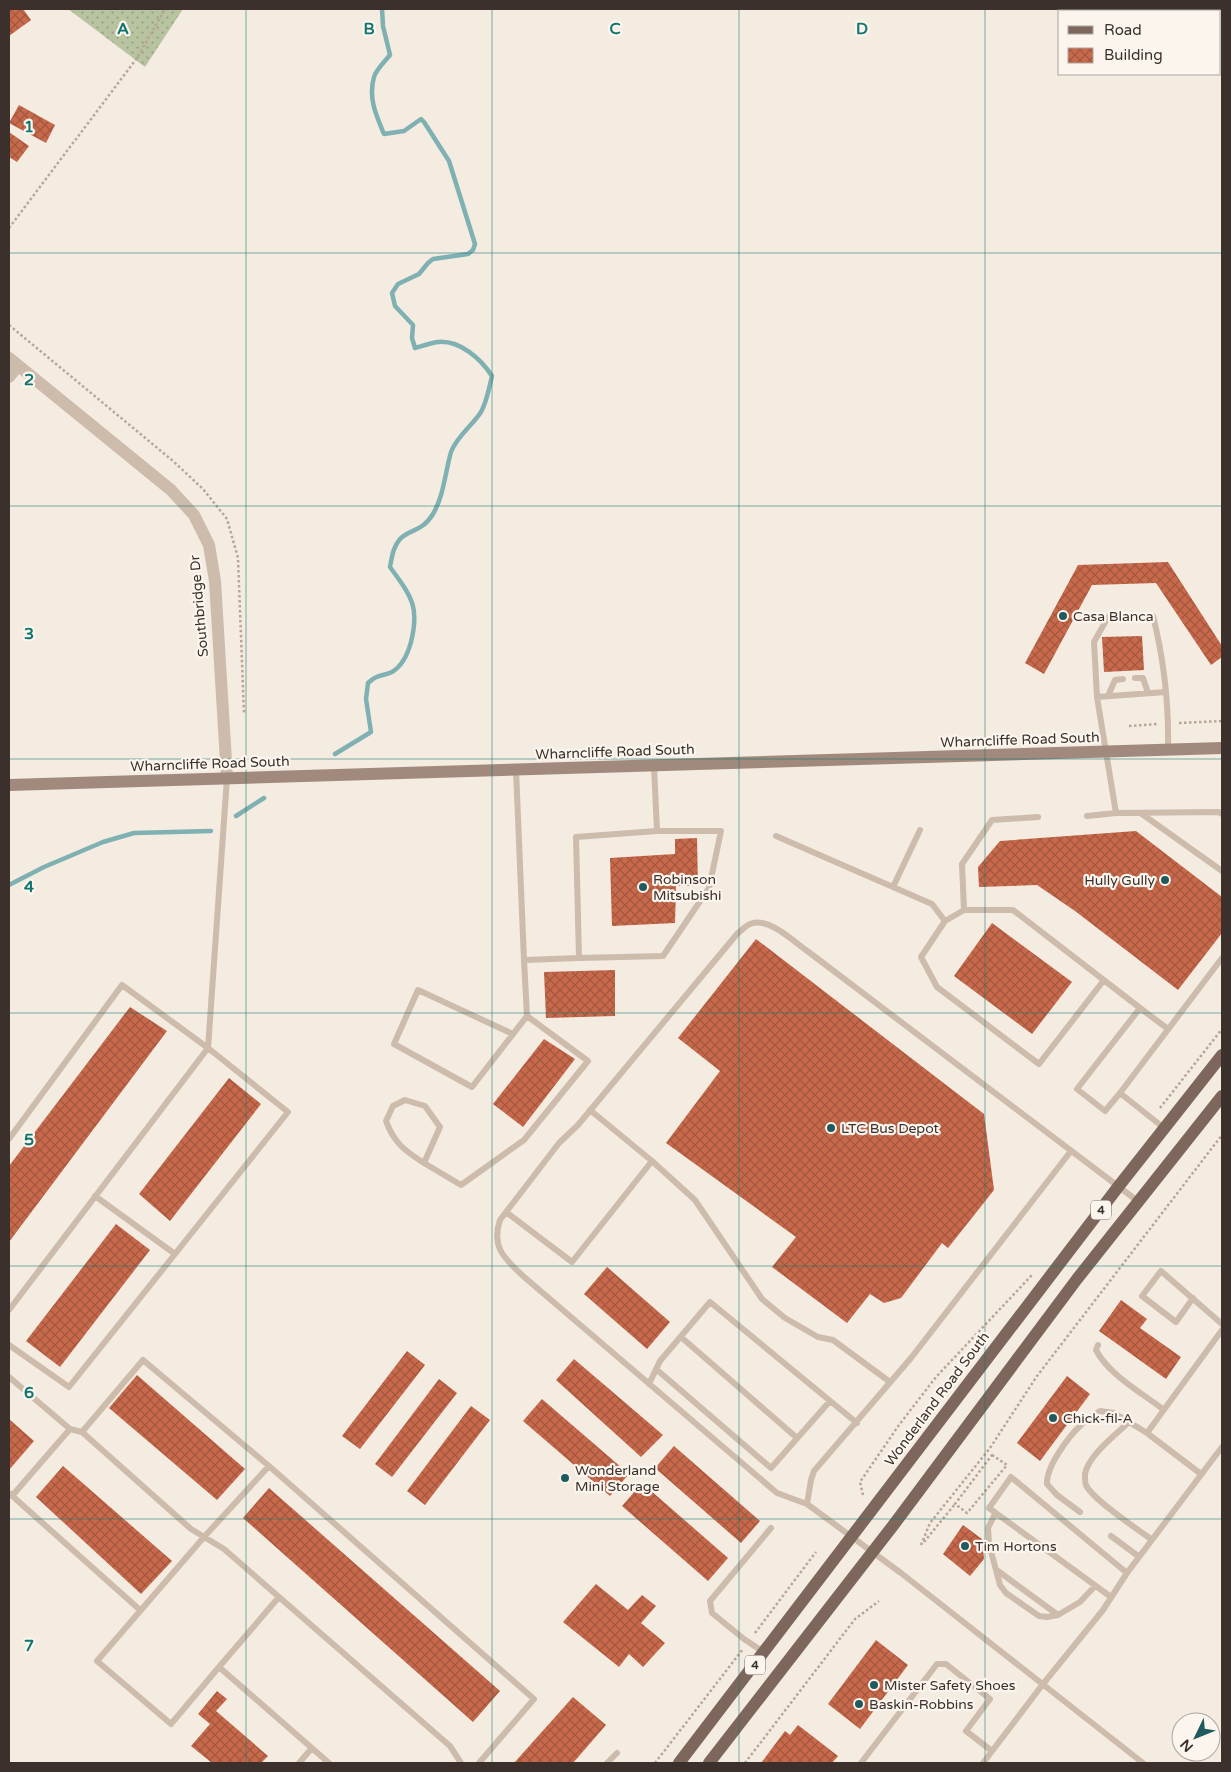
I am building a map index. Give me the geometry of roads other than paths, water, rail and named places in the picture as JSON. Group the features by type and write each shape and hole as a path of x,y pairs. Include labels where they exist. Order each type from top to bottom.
{"main road":[{"name":"Wharncliffe Road South","path":"9,785 1222,748"},
{"name":"Wonderland Road South","path":"679,1763 1118,1187 1222,1055"},
{"name":"4","path":"709,1763 895,1523 1077,1279 1222,1096"}],"street":[{"path":"9,377 14,362"},
{"name":"Southbridge Dr","path":"14,362 171,490 194,515 208,545 215,581 227,778"}],"lane":[{"path":"1116,813 1104,752 1097,697 1094,642 1108,617 1153,616 1161,646 1169,724 1168,750"},
{"path":"1135,678 1143,678 1148,693"},
{"path":"1108,696 1115,680 1123,680"},
{"path":"1097,697 1166,692"},
{"path":"654,766 657,832"},
{"path":"513,1034 418,990 394,1044 472,1087 527,1016 516,770"},
{"path":"9,1310 208,1048 227,778"},
{"path":"1087,816 1116,813 1219,812 1222,814"},
{"path":"1141,814 1222,871"},
{"path":"964,910 962,864 992,820 1038,817"},
{"path":"894,887 920,830"},
{"path":"524,960 662,956 708,888 721,831 657,832 576,837 580,958"},
{"path":"776,836 932,904 945,921"},
{"path":"1104,980 1039,1064 937,987 921,957 945,921 964,910 1014,910 1168,1029"},
{"path":"1139,1202 806,950 768,924 758,922 748,924 737,934 578,1125 559,1143 500,1220 496,1233 502,1253 509,1263 778,1494 807,1504 872,1551 1143,1763"},
{"path":"1140,1008 1077,1089 1106,1111 1222,958"},
{"path":"9,1139 122,986 208,1048 288,1112 69,1387 9,1345"},
{"path":"424,1163 440,1127 425,1106 404,1100 393,1106 386,1121 391,1136 407,1152 424,1163 461,1185 524,1140 588,1061 527,1016"},
{"path":"1120,1093 1151,1120 1164,1128"},
{"path":"590,1110 652,1161 695,1200 762,1299 785,1318 818,1337 834,1340 890,1382"},
{"path":"807,1504 814,1471 857,1423 890,1382 1071,1151"},
{"path":"506,1212 572,1262 652,1161"},
{"path":"95,1196 175,1254"},
{"path":"1193,1298 1176,1322 1142,1296 1161,1271 1193,1298 1222,1324"},
{"path":"649,1384 660,1361 710,1302 857,1423"},
{"path":"1147,1433 1222,1330"},
{"path":"681,1336 797,1438"},
{"path":"1098,1345 1096,1350 1111,1370 1164,1410"},
{"path":"82,1432 143,1360 269,1466 534,1699 479,1763"},
{"path":"656,1370 771,1468 830,1401"},
{"path":"9,1377 70,1429 82,1432 190,1529 224,1549 450,1746 461,1763"},
{"path":"1080,1512 1057,1495 1047,1484 1046,1476 1055,1458 1081,1424 1100,1411 1114,1413 1147,1433 1201,1474"},
{"path":"1129,1422 1090,1461 1085,1474 1086,1485 1099,1500 1151,1539"},
{"path":"70,1429 11,1495 140,1610"},
{"path":"983,1763 1043,1684 1103,1610 1138,1556 1222,1447"},
{"path":"269,1466 204,1537 97,1661 171,1724 279,1596"},
{"path":"1110,1597 989,1508 1010,1477 1127,1573"},
{"path":"995,1514 988,1528 989,1544 998,1571 1000,1584 1006,1593 1039,1616 1058,1615 1080,1602 1095,1586"},
{"path":"765,1652 748,1642 712,1613 710,1601 771,1528"},
{"path":"1111,1536 1138,1556"},
{"path":"998,1571 1058,1615"},
{"path":"860,1763 937,1664 946,1664 990,1699 966,1730 992,1751"},
{"path":"219,1667 329,1763"},
{"path":"299,1763 312,1748"},
{"path":"607,1763 616,1753"}],"waterway":[{"path":"335,754 371,732 366,699 368,683 396,669 402,663 408,650 414,630 414,610 408,594 390,567 393,552 400,539 425,524 437,507 451,452 457,441 481,412 492,376 476,357 454,344 438,342 415,348 412,338 413,325 395,306 392,293 398,284 419,274 433,259 468,254 473,250 475,244 449,161 424,122 421,119 404,131 384,134 378,120 372,99 372,85 377,71 390,55 383,26 382,9"},
{"path":"236,816 264,798"},
{"path":"9,885 44,867 103,842 134,833 211,831"}],"place":[{"name":"Casa Blanca","path":"1063,616"},
{"name":"Hully Gully","path":"1165,880"},
{"name":"Robinson Mitsubishi","path":"643,887"},
{"name":"LTC Bus Depot","path":"831,1128"},
{"name":"Chick-fil-A","path":"1053,1418"},
{"name":"Wonderland Mini Storage","path":"565,1478"},
{"name":"Tim Hortons","path":"965,1546"},
{"name":"Mister Safety Shoes","path":"874,1685"},
{"name":"Baskin-Robbins","path":"859,1704"}]}
